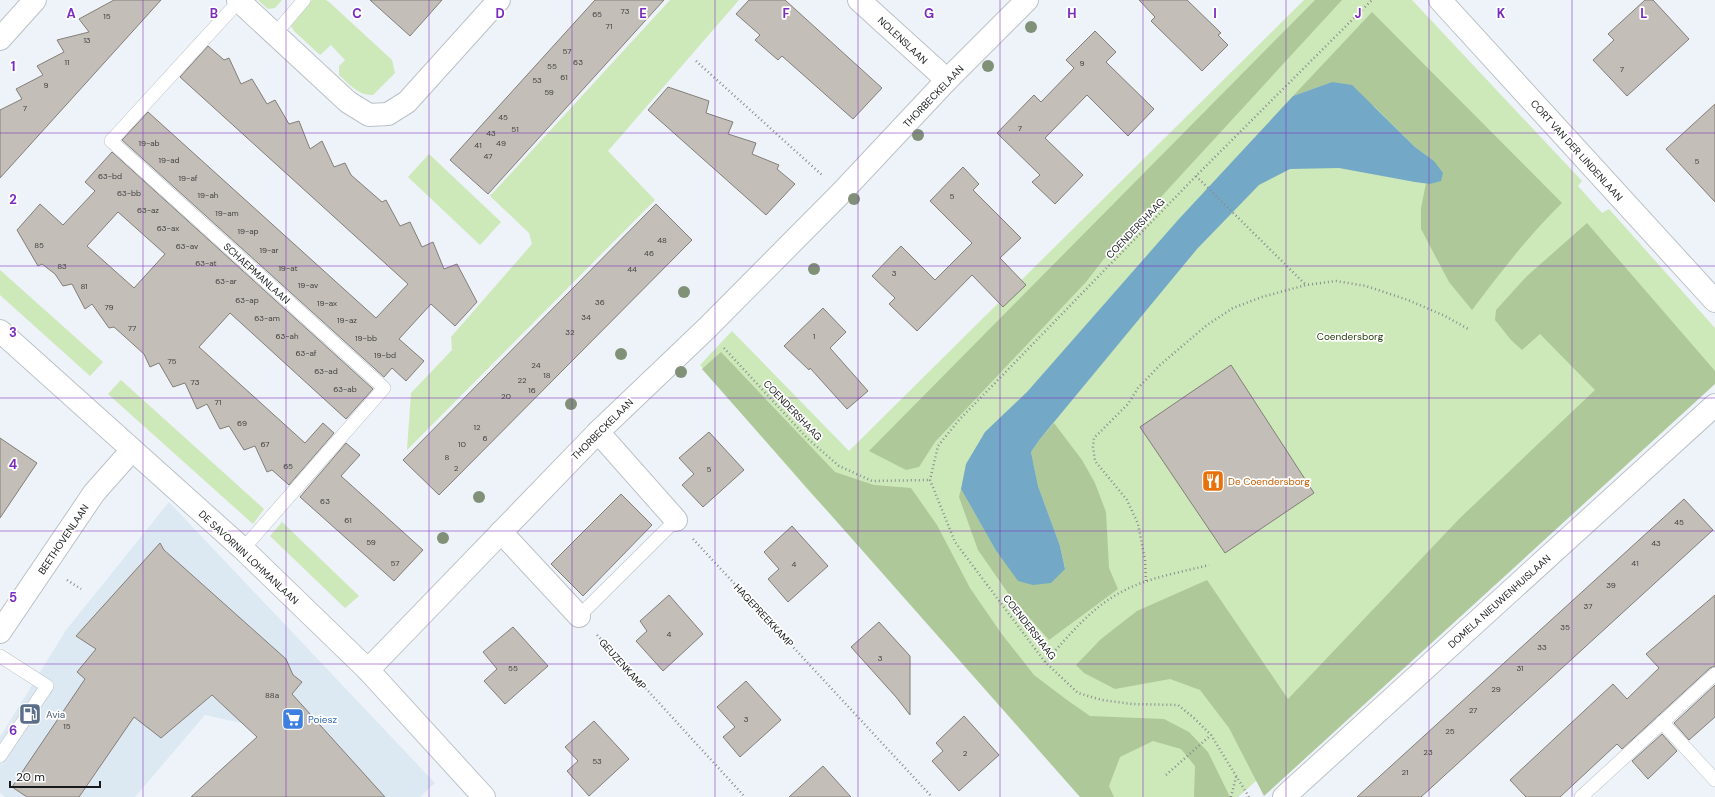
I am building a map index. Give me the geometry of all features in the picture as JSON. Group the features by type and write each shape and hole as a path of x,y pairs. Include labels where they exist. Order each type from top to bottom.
{"street":[{"path":"0,39 35,0"},
{"name":"SCHAEPMANLAAN","path":"238,0 348,102 369,115 388,114 406,102 499,0"},
{"name":"NOLENSLAAN","path":"859,0 947,80"},
{"name":"THORBECKELAAN","path":"368,670 598,432 707,328 841,193 947,80 1027,0"},
{"name":"CORT VAN DER LINDENLAAN","path":"1440,0 1715,300"},
{"name":"DE SAVORNIN LOHMANLAAN","path":"0,331 243,549 368,670 484,797"},
{"name":"DOMELA NIEUWENHUISLAAN","path":"1284,797 1715,405"},
{"path":"598,432 676,520"},
{"name":"BEETHOVENLAAN","path":"0,632 94,493 132,450"},
{"path":"501,532 579,616"}],"lane":[{"name":"SCHAEPMANLAAN","path":"238,0 112,140 384,388 243,549"},
{"path":"275,34 304,0"},
{"path":"579,616 676,520"},
{"path":"0,656 47,686 0,756"},
{"path":"1581,797 1715,674"},
{"path":"1662,722 1715,780"}],"path":[{"name":"COENDERSHAAG","path":"1249,797 1211,735 1178,705 1124,703 1102,700 1078,693 1045,662 955,542 930,480 938,446 959,420 1196,176 1372,0"},
{"path":"696,61 841,193"},
{"path":"1196,176 1306,285"},
{"path":"1146,581 1145,560 1138,524 1127,500 1095,461 1093,447 1094,438 1128,404 1138,388 1160,365 1207,325 1233,308 1262,297 1306,285 1336,281 1366,286 1408,300 1445,316 1470,330"},
{"name":"COENDERSHAAG","path":"707,328 808,440 839,466 872,481 930,480"},
{"name":"HAGEPREEKKAMP","path":"676,520 932,797"},
{"path":"1045,662 1084,620 1116,595 1146,581 1209,566"},
{"name":"GEUZENKAMP","path":"579,616 745,797"},
{"path":"1166,775 1211,735"},
{"path":"1231,797 1236,776"}],"shaded area":[{"path":"169,502 435,783 420,797 322,797 255,726 205,715 135,797 5,797 0,793 0,737 66,630"}],"green space":[{"path":"258,0 282,0 275,8 268,9"},
{"path":"312,0 326,0 329,2 392,60 395,73 373,95 363,94 350,86 339,75 339,66 345,60 331,45 320,55 294,31 290,24"},
{"path":"670,0 739,0 608,151 655,200 407,450 411,393 452,350 451,337 532,244 529,233 490,196"},
{"name":"Coendersborg","path":"1304,0 1412,0 1582,181 1578,186 1602,213 1609,209 1715,328 1715,371 1238,797 1091,797 807,489 700,365 732,331 849,451"},
{"path":"1315,0 1342,0 1103,260 1086,282 935,442 919,467 906,470 869,451"},
{"path":"1372,12 1562,203 1526,241 1472,310 1449,282 1421,229 1421,208 1426,183 1430,184 1434,161 1415,147 1375,107 1332,82 1293,96"},
{"path":"429,154 501,222 480,245 408,177"},
{"path":"1587,223 1715,371 1715,384 1264,796 1229,728 1200,690 1170,679 1115,689 1084,673 1076,665 1101,639 1137,611 1207,580 1288,699 1460,518 1595,390 1540,334 1522,350 1511,340 1495,320 1496,310 1527,276"},
{"path":"0,270 103,362 90,376 0,295"},
{"path":"721,352 835,472 874,485 911,488 937,525 970,588 1001,633 1034,675 1090,716 1164,719 1189,732 1208,752 1230,797 1194,797 1195,766 1181,749 1153,741 1120,757 1109,786 1114,797 1080,797 702,369"},
{"path":"121,380 264,509 253,524 108,394"},
{"path":"1054,423 1082,460 1095,483 1106,512 1109,568 1118,589 1049,640 1010,596 978,550 959,497 961,489 995,549 1065,568 1060,546 1038,486 1031,452"},
{"path":"282,522 359,596 345,608 270,536"}],"water":[{"path":"1332,82 1352,85 1415,147 1434,161 1443,173 1441,181 1430,184 1339,168 1290,169 1259,185 1197,249 1040,439 1031,452 1038,486 1060,546 1065,569 1051,583 1033,585 1018,581 995,549 961,489 966,464 985,432 1027,392 1178,220 1293,96"}],"building":[{"path":"114,0 161,0 0,178 0,110 22,99 16,89 43,75 37,66 64,52 57,40 89,32 79,19"},
{"path":"370,0 442,0 410,36"},
{"path":"595,0 664,0 488,194 450,160"},
{"path":"749,0 785,0 882,88 853,119 782,56 778,60 755,40 760,35 736,14"},
{"path":"1139,0 1187,0 1221,33 1218,35 1228,45 1202,71 1151,21 1155,17"},
{"path":"1645,0 1653,0 1689,39 1627,96 1593,60 1614,40 1608,34"},
{"path":"1095,31 1116,52 1106,62 1154,109 1128,136 1087,95 1045,138 1083,175 1055,204 1032,182 1040,175 997,133 1034,95 1041,102 1074,68 1066,60"},
{"path":"208,46 224,60 229,58 241,84 252,79 267,104 275,100 289,124 299,121 310,149 322,141 334,167 345,163 351,175 382,202 386,200 400,226 410,222 422,247 433,242 444,269 457,264 477,302 455,326 431,304 399,339 424,361 406,381 392,368 384,377 122,140 148,112 376,318 408,284 180,77"},
{"path":"668,87 709,101 706,113 733,122 728,134 756,143 752,154 779,165 777,169 795,184 766,215 648,110"},
{"path":"1715,104 1715,202 1666,149"},
{"path":"112,152 373,389 346,419 230,313 199,347 305,443 323,423 334,433 289,485 272,470 267,472 255,446 244,450 229,426 220,429 207,404 197,409 185,383 173,387 159,363 150,367 144,354 114,327 109,328 92,304 85,309 72,284 63,286 55,274 42,264 38,266 17,230 40,204 63,225 95,191 85,182","holes":["118,212 165,254 134,288 87,246"]},
{"path":"963,167 979,184 973,190 1021,238 1000,258 1026,285 1003,307 972,275 917,331 889,304 895,298 872,276 901,246 935,280 972,243 930,201"},
{"path":"656,204 692,240 439,495 403,460"},
{"path":"823,308 846,332 830,348 868,391 847,409 810,368 809,370 784,346"},
{"path":"1231,365 1314,493 1225,553 1140,427"},
{"path":"709,432 744,470 703,507 682,485 694,474 679,458"},
{"path":"0,438 37,463 0,518"},
{"path":"346,443 360,455 341,476 423,550 394,581 300,497"},
{"path":"621,494 652,525 583,596 551,564"},
{"path":"1684,499 1713,530 1421,797 1357,797"},
{"path":"792,526 828,566 788,602 768,579 779,569 764,552"},
{"path":"160,543 164,550 286,659 293,675 302,682 292,694 385,797 191,797 257,737 212,695 161,738 134,717 79,797 27,797 12,787 85,679 77,672 96,649 76,636"},
{"path":"669,595 703,634 663,671 636,641 647,631 640,621"},
{"path":"1715,595 1715,666 1710,668 1622,749 1617,744 1560,797 1526,797 1510,780 1613,684 1627,699 1659,668 1646,654"},
{"path":"879,622 910,656 910,715 896,697 851,647"},
{"path":"513,627 548,666 505,704 484,681 497,669 483,652"},
{"path":"746,681 781,720 740,757 723,737 735,727 717,707"},
{"path":"1715,685 1715,717 1689,740 1674,723"},
{"path":"964,716 999,755 959,791 932,761 943,751 936,743"},
{"path":"594,721 629,759 589,796 567,771 578,761 565,747"},
{"path":"1662,734 1677,751 1648,779 1632,761"},
{"path":"823,766 851,797 789,797"}],"place":[{"name":"De Coendersborg","path":"1213,481"},
{"name":"Avia","path":"30,714"},
{"name":"Poiesz","path":"293,719"}]}
